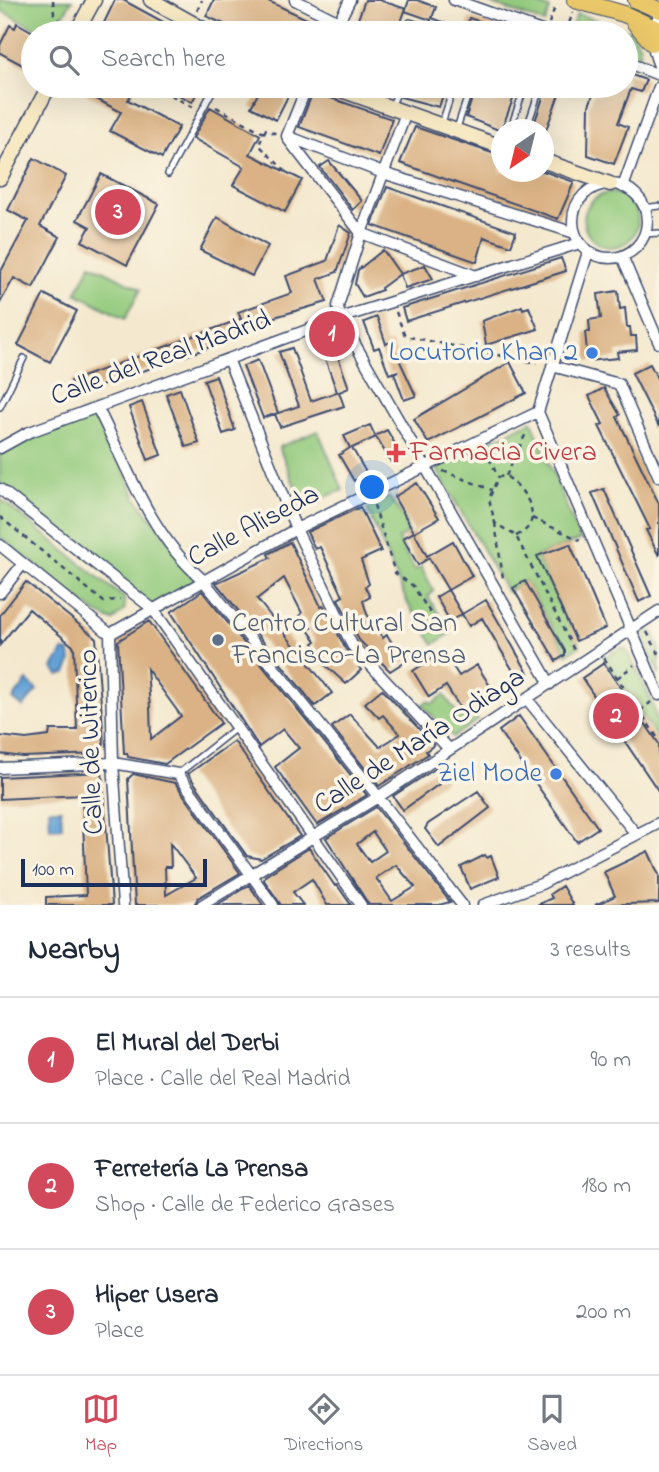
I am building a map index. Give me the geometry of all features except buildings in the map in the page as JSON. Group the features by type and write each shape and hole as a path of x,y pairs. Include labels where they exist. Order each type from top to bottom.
{"main road":[{"path":"636,0 659,10"},
{"path":"642,0 659,2"},
{"path":"574,6 624,14 633,21"},
{"path":"638,25 657,43"}],"street":[{"path":"83,21 94,0"},
{"path":"151,0 189,21"},
{"path":"295,0 337,21"},
{"path":"340,21 350,0"},
{"path":"454,0 521,21"},
{"path":"638,67 659,75"},
{"path":"616,186 659,87"},
{"path":"0,178 43,98"},
{"path":"281,135 301,98"},
{"path":"362,98 491,143"},
{"path":"406,113 361,233 338,306 340,318 431,467 550,684"},
{"path":"281,135 383,173 577,238"},
{"path":"281,135 361,233 476,276"},
{"path":"554,165 616,186 639,199 644,208 644,234 631,251 611,258 588,253 577,238 574,210 588,191 616,186"},
{"name":"Calle del Real Madrid","path":"0,448 27,433 340,318 476,276 577,238"},
{"path":"588,253 535,416 632,630 655,699"},
{"path":"622,256 659,343"},
{"path":"228,359 296,529 352,645 449,749"},
{"path":"552,366 619,384 659,477"},
{"path":"97,407 137,496 185,565 203,580 379,797 461,905"},
{"name":"Calle Aliseda","path":"110,634 296,529 535,416"},
{"path":"0,489 129,593 153,609 361,905"},
{"name":"Calle de Witerico","path":"0,545 110,634 113,763 123,905"},
{"path":"0,593 22,565"},
{"name":"Calle de María Odiaga","path":"202,905 379,797 659,611"},
{"path":"527,699 636,834"},
{"path":"0,768 113,763 178,774 273,905"},
{"path":"484,905 541,884 659,823"}],"lane":[{"path":"168,174 209,98"},
{"path":"384,98 384,106"},
{"path":"384,106 390,98"},
{"path":"441,126 450,98"},
{"path":"456,131 467,98"},
{"path":"514,119 521,98"},
{"path":"530,119 537,98"},
{"path":"644,208 659,206"},
{"path":"644,234 659,233"},
{"path":"0,407 24,358"},
{"path":"178,774 236,728"}],"path":[{"path":"52,0 54,14 59,21"},
{"path":"195,14 202,0"},
{"path":"550,21 555,7"},
{"path":"175,98 194,108"},
{"path":"216,107 264,133"},
{"path":"281,135 266,129 259,145 285,171"},
{"path":"394,309 405,336 537,363"},
{"path":"506,476 535,416"},
{"path":"483,445 498,477 489,499 505,588"},
{"path":"431,467 492,490"},
{"path":"498,477 506,476"},
{"path":"506,476 524,493 533,518 580,540"},
{"path":"371,499 392,554 395,573 413,586 443,633"},
{"path":"0,517 104,602 124,598 129,593"},
{"path":"516,536 521,534 533,518"},
{"path":"495,523 516,536 576,654"},
{"path":"646,630 659,654"},
{"path":"603,658 659,738"},
{"path":"617,678 634,665"},
{"path":"640,711 655,699"}],"green space":[{"path":"0,0 72,0 60,21 21,21 0,10"},
{"path":"481,0 525,0 550,9 546,21"},
{"path":"577,14 599,21 574,21"},
{"path":"611,193 630,201 638,220 630,239 611,247 592,239 584,220 592,201"},
{"path":"91,264 141,289 125,319 76,293"},
{"path":"97,407 136,498 201,581 153,609 0,489 0,448"},
{"path":"532,421 580,540 537,556 580,646 567,654 525,581 507,592 436,468"},
{"path":"318,431 343,490 303,506 279,447"},
{"path":"389,497 404,518 408,533 398,539 415,570 421,567 434,591 428,597 451,633 434,644 408,604 367,509"},
{"path":"0,499 124,598 125,609 113,621 96,613 0,537"},
{"path":"646,630 653,632 659,646 659,674 645,641"},
{"path":"625,648 648,692 656,716 659,740 603,658"},
{"path":"444,695 461,718 473,712 478,720 453,737 422,705 428,701 432,704"}],"water":[{"path":"63,651 70,652 71,662 66,673 58,675 53,668"},
{"path":"27,681 37,690 23,707 13,699"},
{"path":"49,809 61,809 62,827 50,828"}],"place":[{"name":"Hiper Usera","path":"118,212"},
{"name":"El Mural del Derbi","path":"332,334"},
{"name":"Locutorio Khan 2","path":"592,353"},
{"name":"Farmacia Civera","path":"396,453"},
{"name":"Centro Cultural San Francisco-La Prensa","path":"218,640"},
{"name":"Ferretería La Prensa","path":"616,716"},
{"name":"Ziel Mode","path":"556,774"}]}
